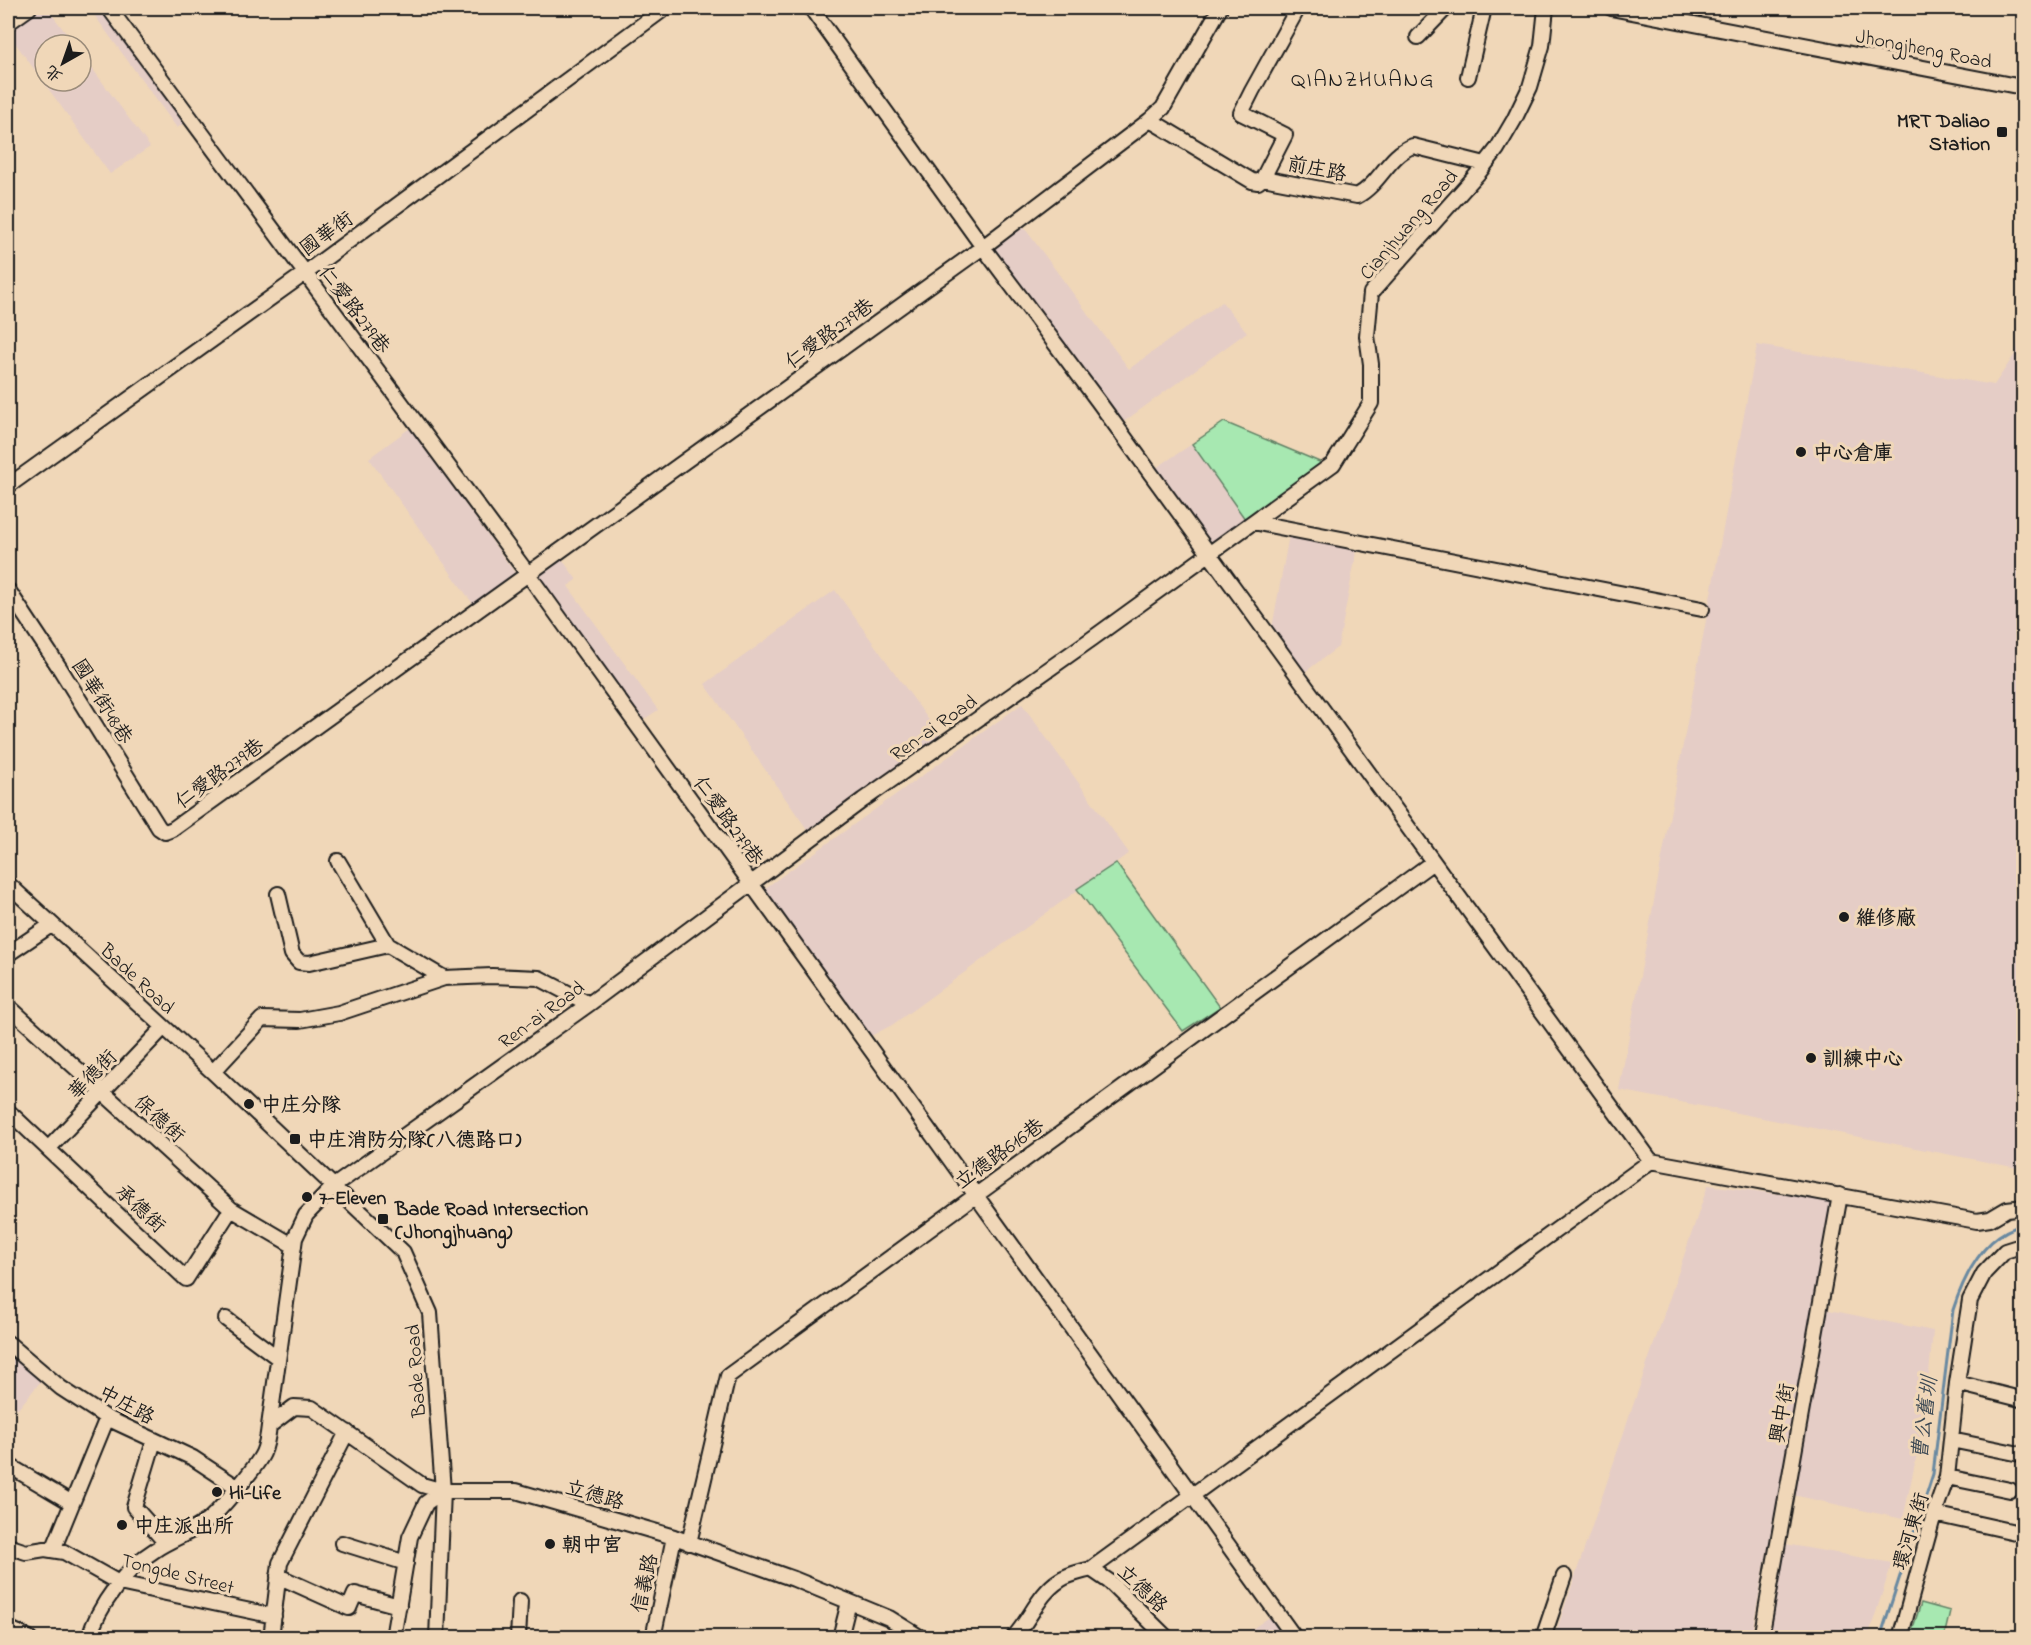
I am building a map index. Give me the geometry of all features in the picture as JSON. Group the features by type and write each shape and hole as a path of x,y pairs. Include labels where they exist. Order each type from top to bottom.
{"street":[{"path":"8,23 29,8"},
{"name":"仁愛路279巷","path":"109,8 528,574 1295,1638"},
{"name":"國華街","path":"8,486 304,274 665,8"},
{"path":"811,8 1651,1161 1977,1221 1990,1219 2007,1209 2024,1207"},
{"name":"仁愛路279巷","path":"165,832 173,830 983,247 1150,120 1163,108 1220,8"},
{"name":"前庄路","path":"1150,120 1252,181 1258,182 1263,178 1286,135 1241,113 1298,8"},
{"path":"1418,37 1446,8"},
{"path":"1468,77 1484,8"},
{"name":"Cianjhuang Road","path":"1209,554 1321,474 1333,464 1347,444 1371,403 1371,364 1367,336 1371,293 1485,164 1514,120 1530,87 1542,46 1546,8"},
{"name":"Jhongjheng Road","path":"1611,8 2017,86"},
{"name":"前庄路","path":"1263,178 1357,196 1366,191 1403,149 1413,146 1485,164"},
{"path":"1253,522 1702,609"},
{"name":"Ren-ai Road","path":"89,1638 92,1628 119,1583 142,1559 210,1519 263,1453 269,1426 295,1238 306,1215 334,1186 589,1004 862,800 1209,554"},
{"name":"國華街48巷","path":"8,590 59,667 159,828 165,832"},
{"path":"338,861 388,945 444,978"},
{"name":"立德路616巷","path":"689,1543 728,1376 1433,862"},
{"name":"Bade Road","path":"8,884 213,1072 403,1252 430,1313 443,1491 437,1638"},
{"path":"278,894 292,954 299,962 309,963 388,945"},
{"path":"8,954 51,925"},
{"path":"213,1072 262,1019 300,1020 339,1013 444,978 492,976 539,978 589,1004"},
{"name":"保德街","path":"8,1006 231,1209 294,1246"},
{"name":"華德街","path":"49,1148 164,1028"},
{"name":"承德街","path":"8,1110 186,1279 231,1209"},
{"path":"1091,1569 1651,1161"},
{"name":"興中街","path":"1761,1638 1840,1195"},
{"name":"環河東街","path":"1900,1638 1934,1514 1947,1477 1956,1383 1970,1300 1984,1273 2005,1251 2024,1245"},
{"path":"226,1319 278,1358"},
{"name":"中庄路","path":"8,1343 61,1388 106,1418 193,1458 237,1487"},
{"path":"1956,1383 2024,1400"},
{"name":"立德路","path":"269,1426 294,1407 312,1408 422,1485 443,1491 516,1491 674,1537 794,1579 889,1618 921,1638"},
{"path":"53,1550 106,1418"},
{"path":"271,1638 280,1563 347,1432"},
{"path":"1951,1440 2020,1454"},
{"path":"154,1441 134,1507 166,1543"},
{"path":"8,1465 72,1503"},
{"path":"1947,1477 2010,1490"},
{"path":"393,1638 410,1537 426,1503 443,1491"},
{"path":"1934,1514 2024,1534"},
{"name":"信義路","path":"653,1638 674,1537"},
{"path":"342,1544 406,1563"},
{"name":"Tongde Street","path":"8,1546 26,1552 53,1550 64,1552 119,1583 274,1616"},
{"name":"立德路","path":"1012,1638 1059,1580 1091,1569 1110,1582 1167,1638"},
{"path":"278,1576 350,1608 355,1594 399,1606"},
{"path":"1543,1638 1564,1576"},
{"path":"518,1638 520,1601"},
{"path":"840,1638 849,1602"},
{"path":"8,1628 28,1638"}],"shaded area":[{"path":"36,8 47,8 66,33 33,33 33,68 8,33 8,29"},
{"path":"89,8 110,8 190,119 177,128"},
{"path":"93,69 150,147 110,174 51,93 93,93"},
{"path":"1023,226 1129,369 1222,302 1247,332 1122,423 990,248"},
{"path":"2023,327 2023,1169 1619,1090 1757,345 1994,385 2017,351"},
{"path":"410,428 515,573 473,604 369,458"},
{"path":"1192,444 1245,519 1210,543 1156,468"},
{"path":"1289,535 1358,545 1338,647 1305,672 1272,628"},
{"path":"562,559 577,580 568,586 658,710 640,722 536,579"},
{"path":"835,590 941,737 809,832 705,684"},
{"path":"1022,704 1129,853 892,1025 869,1037 761,891"},
{"path":"1708,1185 1834,1201 1751,1637 1554,1638"},
{"path":"1824,1309 1933,1331 1925,1417 1903,1519 1793,1495"},
{"path":"8,1354 41,1381 18,1409 8,1400"},
{"path":"1785,1544 1892,1563 1868,1637 1768,1638"},
{"path":"1271,1616 1287,1638 1239,1638"}],"green space":[{"path":"1224,422 1322,463 1245,519 1192,444"},
{"path":"1116,863 1220,1007 1183,1031 1077,889"},
{"path":"1921,1603 1950,1611 1944,1637 1910,1637"}],"water":[{"path":"868,1628 876,1628 895,1637 860,1637 862,1632"}],"waterway":[{"name":"曹公舊圳","path":"1880,1638 1933,1474 1953,1310 1970,1270 1987,1246 2010,1230 2024,1225"}],"place":[{"name":"MRT Daliao Station","path":"2002,132"},
{"name":"中心倉庫","path":"1801,452"},
{"name":"維修廠","path":"1844,917"},
{"name":"訓練中心","path":"1811,1058"},
{"name":"中庄分隊","path":"249,1104"},
{"name":"中庄消防分隊(八德路口)","path":"295,1139"},
{"name":"7-Eleven","path":"307,1197"},
{"name":"Bade Road Intersection (Jhongjhuang)","path":"383,1219"},
{"name":"Hi-Life","path":"217,1492"},
{"name":"中庄派出所","path":"122,1525"},
{"name":"朝中宮","path":"550,1544"}],"district":[{"name":"QIANZHUANG","path":"1363,78"}]}
